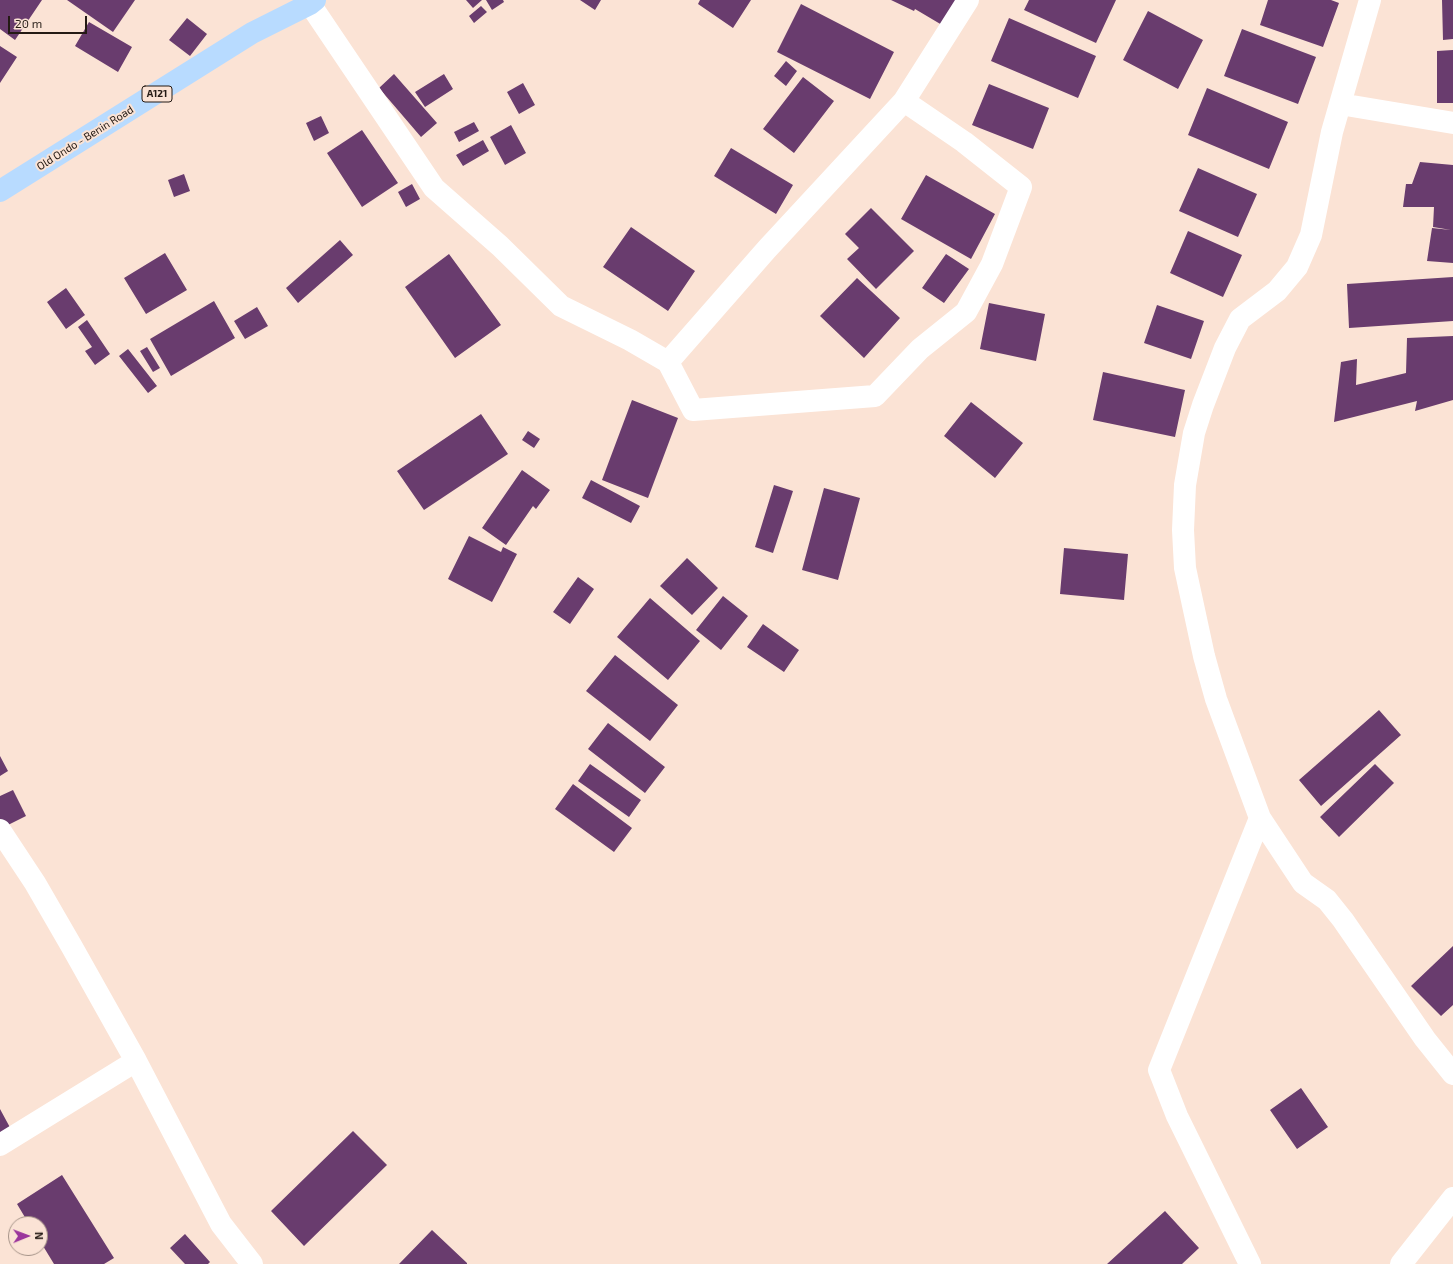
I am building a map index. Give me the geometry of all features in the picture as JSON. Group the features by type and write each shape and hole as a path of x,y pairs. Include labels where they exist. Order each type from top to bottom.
{"main road":[{"name":"Old Ondo - Benin Road","path":"0,192 252,33 313,2"}],"street":[{"path":"668,362 767,249 904,101 968,0"},
{"path":"1370,0 1332,132 1311,235 1297,267 1277,291 1240,320 1225,348 1203,405 1194,433 1185,485 1183,530 1185,568 1204,656 1216,699 1260,818 1303,883 1327,900 1343,920 1425,1039 1453,1074"},
{"path":"313,2 434,188 500,246 562,306 630,340 668,362 693,410 875,396 920,349 966,312 992,264 1021,187 964,142 904,101"},
{"path":"1340,104 1453,123"},
{"path":"1250,1264 1177,1116 1159,1070 1260,818"},
{"path":"0,830 35,883 136,1061 222,1224 252,1264"},
{"path":"0,1145 136,1061"},
{"path":"1401,1264 1453,1198"}],"building":[{"path":"0,0 42,0 15,40 0,29"},
{"path":"67,0 135,0 113,32"},
{"path":"466,0 482,0 473,8"},
{"path":"486,0 503,0 504,2 492,10"},
{"path":"580,0 601,0 595,10"},
{"path":"700,0 751,0 733,28 698,4"},
{"path":"891,0 956,0 942,25 915,9 914,11"},
{"path":"1029,0 1116,0 1096,43 1024,10"},
{"path":"1268,0 1331,0 1339,3 1323,47 1260,25"},
{"path":"1442,0 1453,0 1453,39 1443,40"},
{"path":"801,4 894,52 870,99 777,52"},
{"path":"481,6 487,12 474,23 469,16"},
{"path":"1148,11 1203,40 1178,89 1123,60"},
{"path":"187,18 207,34 190,56 169,40"},
{"path":"1009,18 1096,56 1078,98 991,61"},
{"path":"89,22 132,47 118,72 75,46"},
{"path":"1242,29 1316,57 1298,104 1224,76"},
{"path":"0,46 17,57 0,83"},
{"path":"1453,50 1453,103 1437,103 1437,51"},
{"path":"786,61 797,71 786,86 774,76"},
{"path":"394,74 437,123 421,137 379,88"},
{"path":"444,74 453,89 425,107 415,92"},
{"path":"803,77 834,101 794,153 763,129"},
{"path":"523,83 535,105 519,114 507,92"},
{"path":"989,84 1049,108 1033,149 972,125"},
{"path":"1207,88 1288,122 1269,169 1188,135"},
{"path":"321,116 329,133 314,141 306,123"},
{"path":"474,122 479,131 459,142 454,132"},
{"path":"511,125 526,153 505,165 490,137"},
{"path":"362,130 398,183 362,207 327,153"},
{"path":"483,140 489,151 463,166 456,155"},
{"path":"731,148 793,185 776,214 714,176"},
{"path":"1420,162 1453,165 1453,263 1427,261 1432,228 1451,230 1433,227 1434,207 1403,207 1406,184 1412,184"},
{"path":"1198,168 1257,194 1238,237 1179,211"},
{"path":"184,174 190,191 174,197 168,180"},
{"path":"926,175 995,214 971,259 901,219"},
{"path":"412,184 420,199 406,207 398,192"},
{"path":"871,208 914,251 876,289 847,259 859,248 845,234"},
{"path":"631,227 695,271 668,311 603,267"},
{"path":"1188,231 1242,255 1223,297 1170,273"},
{"path":"340,240 353,255 298,303 286,288"},
{"path":"165,253 187,290 146,314 124,278"},
{"path":"449,254 501,325 455,358 405,287"},
{"path":"946,254 969,269 944,303 922,288"},
{"path":"1453,277 1453,321 1349,328 1347,284"},
{"path":"857,278 900,318 864,358 820,316"},
{"path":"66,288 85,315 66,329 47,302"},
{"path":"214,301 235,338 171,376 150,339"},
{"path":"989,303 1045,314 1036,361 980,349"},
{"path":"1157,305 1204,321 1191,359 1144,343"},
{"path":"257,307 268,326 245,339 234,321"},
{"path":"87,320 110,354 95,365 85,351 92,347 78,327"},
{"path":"1453,336 1453,400 1415,411 1417,401 1334,422 1341,362 1357,359 1356,385 1406,373 1407,338"},
{"path":"147,347 160,368 153,372 140,351"},
{"path":"128,349 157,386 148,393 119,356"},
{"path":"1103,372 1185,390 1175,437 1093,420"},
{"path":"632,400 678,418 648,498 602,480"},
{"path":"971,402 1023,443 995,478 944,436"},
{"path":"481,414 508,454 424,510 397,471"},
{"path":"528,431 540,439 534,448 522,440"},
{"path":"522,470 550,490 536,509 533,506 506,545 482,528"},
{"path":"591,480 640,506 631,523 582,498"},
{"path":"774,485 793,491 773,553 755,547"},
{"path":"824,488 860,498 838,580 802,570"},
{"path":"469,536 501,552 503,547 517,554 492,602 448,579"},
{"path":"1064,548 1128,554 1124,600 1060,594"},
{"path":"687,558 718,588 692,615 660,586"},
{"path":"578,577 594,589 570,624 553,612"},
{"path":"723,596 748,616 721,650 696,630"},
{"path":"650,598 700,641 668,680 617,637"},
{"path":"763,624 799,650 784,672 747,647"},
{"path":"615,655 678,705 650,741 586,691"},
{"path":"1379,710 1401,735 1321,806 1299,780"},
{"path":"608,723 665,767 645,793 588,749"},
{"path":"0,756 8,771 0,776"},
{"path":"590,764 641,800 629,817 578,781"},
{"path":"1375,764 1394,783 1339,837 1320,817"},
{"path":"573,784 632,828 614,852 555,809"},
{"path":"13,790 26,816 4,827 0,819 0,796"},
{"path":"1453,946 1453,1005 1441,1016 1411,986"},
{"path":"1301,1088 1328,1127 1297,1149 1270,1110"},
{"path":"0,1109 13,1133 0,1141"},
{"path":"353,1131 387,1165 304,1246 271,1211"},
{"path":"62,1175 114,1258 104,1264 54,1264 48,1254 48,1216 24,1216 17,1204"},
{"path":"1165,1211 1199,1248 1182,1264 1107,1264"},
{"path":"432,1230 467,1263 467,1264 399,1264"},
{"path":"185,1234 210,1262 208,1264 185,1264 170,1248"}]}
